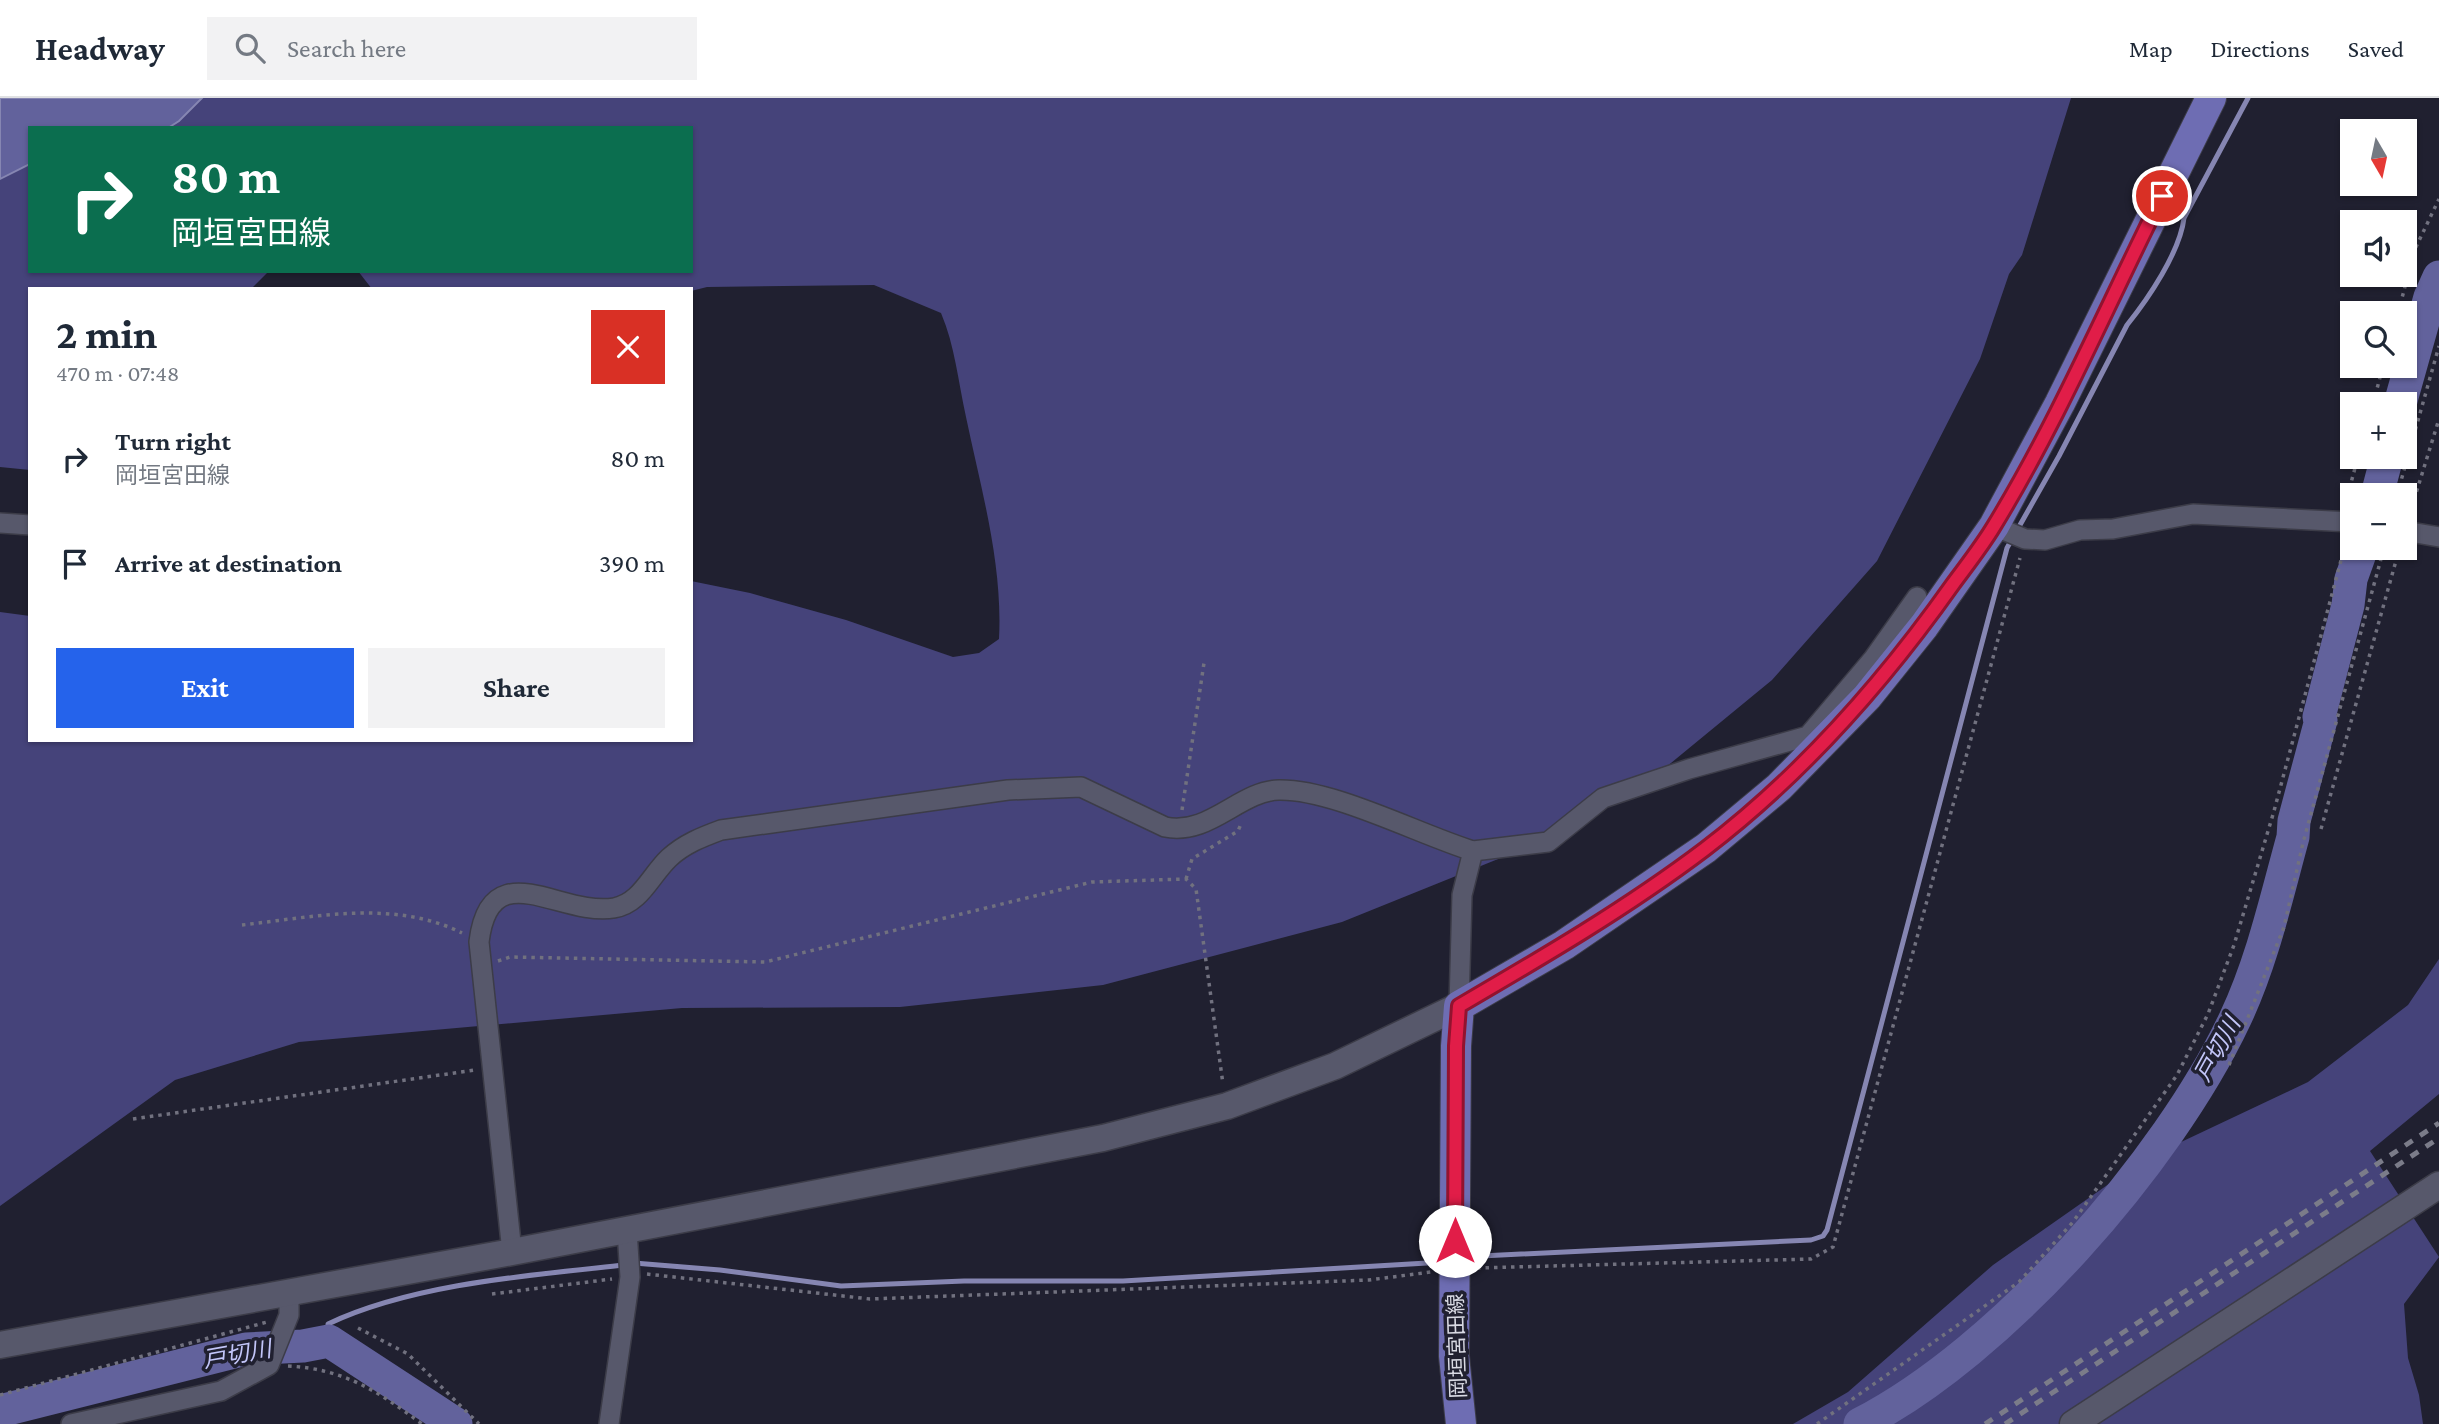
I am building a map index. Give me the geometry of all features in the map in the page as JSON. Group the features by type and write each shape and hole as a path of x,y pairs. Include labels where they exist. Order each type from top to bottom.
{"main road":[{"path":"1459,1006 1637,898 1706,848 1779,788 1867,697 1924,626 1994,526 2060,403 2211,98"},
{"name":"岡垣宮田線","path":"1459,1006 1456,1046 1454,1356 1461,1424"}],"street":[{"path":"1994,526 2025,539 2045,540 2080,530 2113,529 2193,514 2340,522"},
{"path":"0,523 28,525"},
{"path":"2417,533 2439,537"},
{"path":"513,1252 480,942 482,922 499,898 520,890 577,908 614,908 636,899 669,858 695,840 721,830 1008,790 1081,787 1165,827 1180,830 1212,820 1259,794 1278,790 1313,792 1473,851 1548,842 1603,798 1689,769 1808,736 1873,659 1917,597"},
{"path":"0,1345 289,1304 513,1252 1103,1139 1227,1105 1335,1066 1459,1006 1462,895 1473,851"},
{"path":"2073,1424 2439,1185"},
{"path":"609,1424 630,1277 627,1230"},
{"path":"71,1424 221,1391 269,1365 289,1304"}],"path":[{"path":"2401,301 2416,250 2439,200"},
{"path":"2400,483 2439,346"},
{"path":"2417,489 2439,419"},
{"path":"492,1294 630,1277 643,1273 870,1299 1369,1280 1455,1269 1811,1259 1833,1247 2025,539"},
{"path":"1817,1424 2020,1282 2073,1222 2177,1075 2208,1014 2234,945 2274,811 2340,553"},
{"path":"2229,1065 2284,927 2303,843 2381,560"},
{"path":"2322,829 2397,560"},
{"path":"1180,830 1204,663"},
{"path":"1186,879 1192,859 1238,831 1259,794"},
{"path":"482,966 510,957 765,962 1092,883 1186,879 1196,889 1227,1105"},
{"path":"242,925 384,913 442,923 480,942"},
{"path":"133,1119 494,1067"},
{"path":"0,1395 128,1362 289,1304"},
{"path":"358,1328 408,1354 479,1424"},
{"path":"269,1365 320,1368 350,1379 382,1394 422,1424"}],"shaded area":[{"path":"202,98 2071,98 2022,255 2009,274 1980,359 1877,561 1772,680 1643,786 1513,853 1342,922 1103,985 900,1007 682,1008 299,1042 175,1080 0,1206 0,612 28,616 28,742 693,742 693,581 750,593 846,620 953,657 979,653 999,639 998,583 990,527 953,351 941,313 874,285 707,287 693,290 693,287 370,287 360,273 693,273 693,126 171,126"},
{"path":"28,165 28,273 267,273 253,287 28,287 28,470 0,467 0,179"},
{"path":"2439,959 2439,1094 2370,1151 2439,1257 2404,1304 2408,1358 2419,1395 2423,1424 1793,1424 1848,1392 1993,1265 2143,1160 2308,1082 2408,1005"}],"water":[{"path":"0,98 202,98 171,126 28,126 28,165 0,179"}],"waterway":[{"path":"1464,1260 1481,1256 1811,1240 1823,1236 1827,1230 2007,548 2059,456 2127,325 2170,260 2184,218 2248,98"},
{"name":"戸切川","path":"2403,392 2430,297 2439,277"},
{"name":"戸切川","path":"2380,483 2384,469"},
{"name":"戸切川","path":"1860,1424 1914,1392 1969,1350 2023,1302 2075,1248 2124,1191 2168,1133 2205,1075 2245,997 2268,930 2293,837 2294,821 2321,720 2319,717 2358,560"},
{"path":"634,1263 720,1270 841,1286 964,1281 1123,1281 1444,1262"},
{"path":"329,1341 328,1324 397,1299 473,1283 624,1265"},
{"name":"戸切川","path":"0,1411 246,1349 303,1346 329,1341 456,1424"}],"railway":[{"path":"1985,1424 2439,1123"},
{"path":"2005,1424 2439,1138"}],"route":[{"path":"1455,1241 1456,1046 1459,1006 1564,945 1637,898 1706,848 1779,788 1867,697 1924,626 1994,526 2060,403 2162,196"}]}
